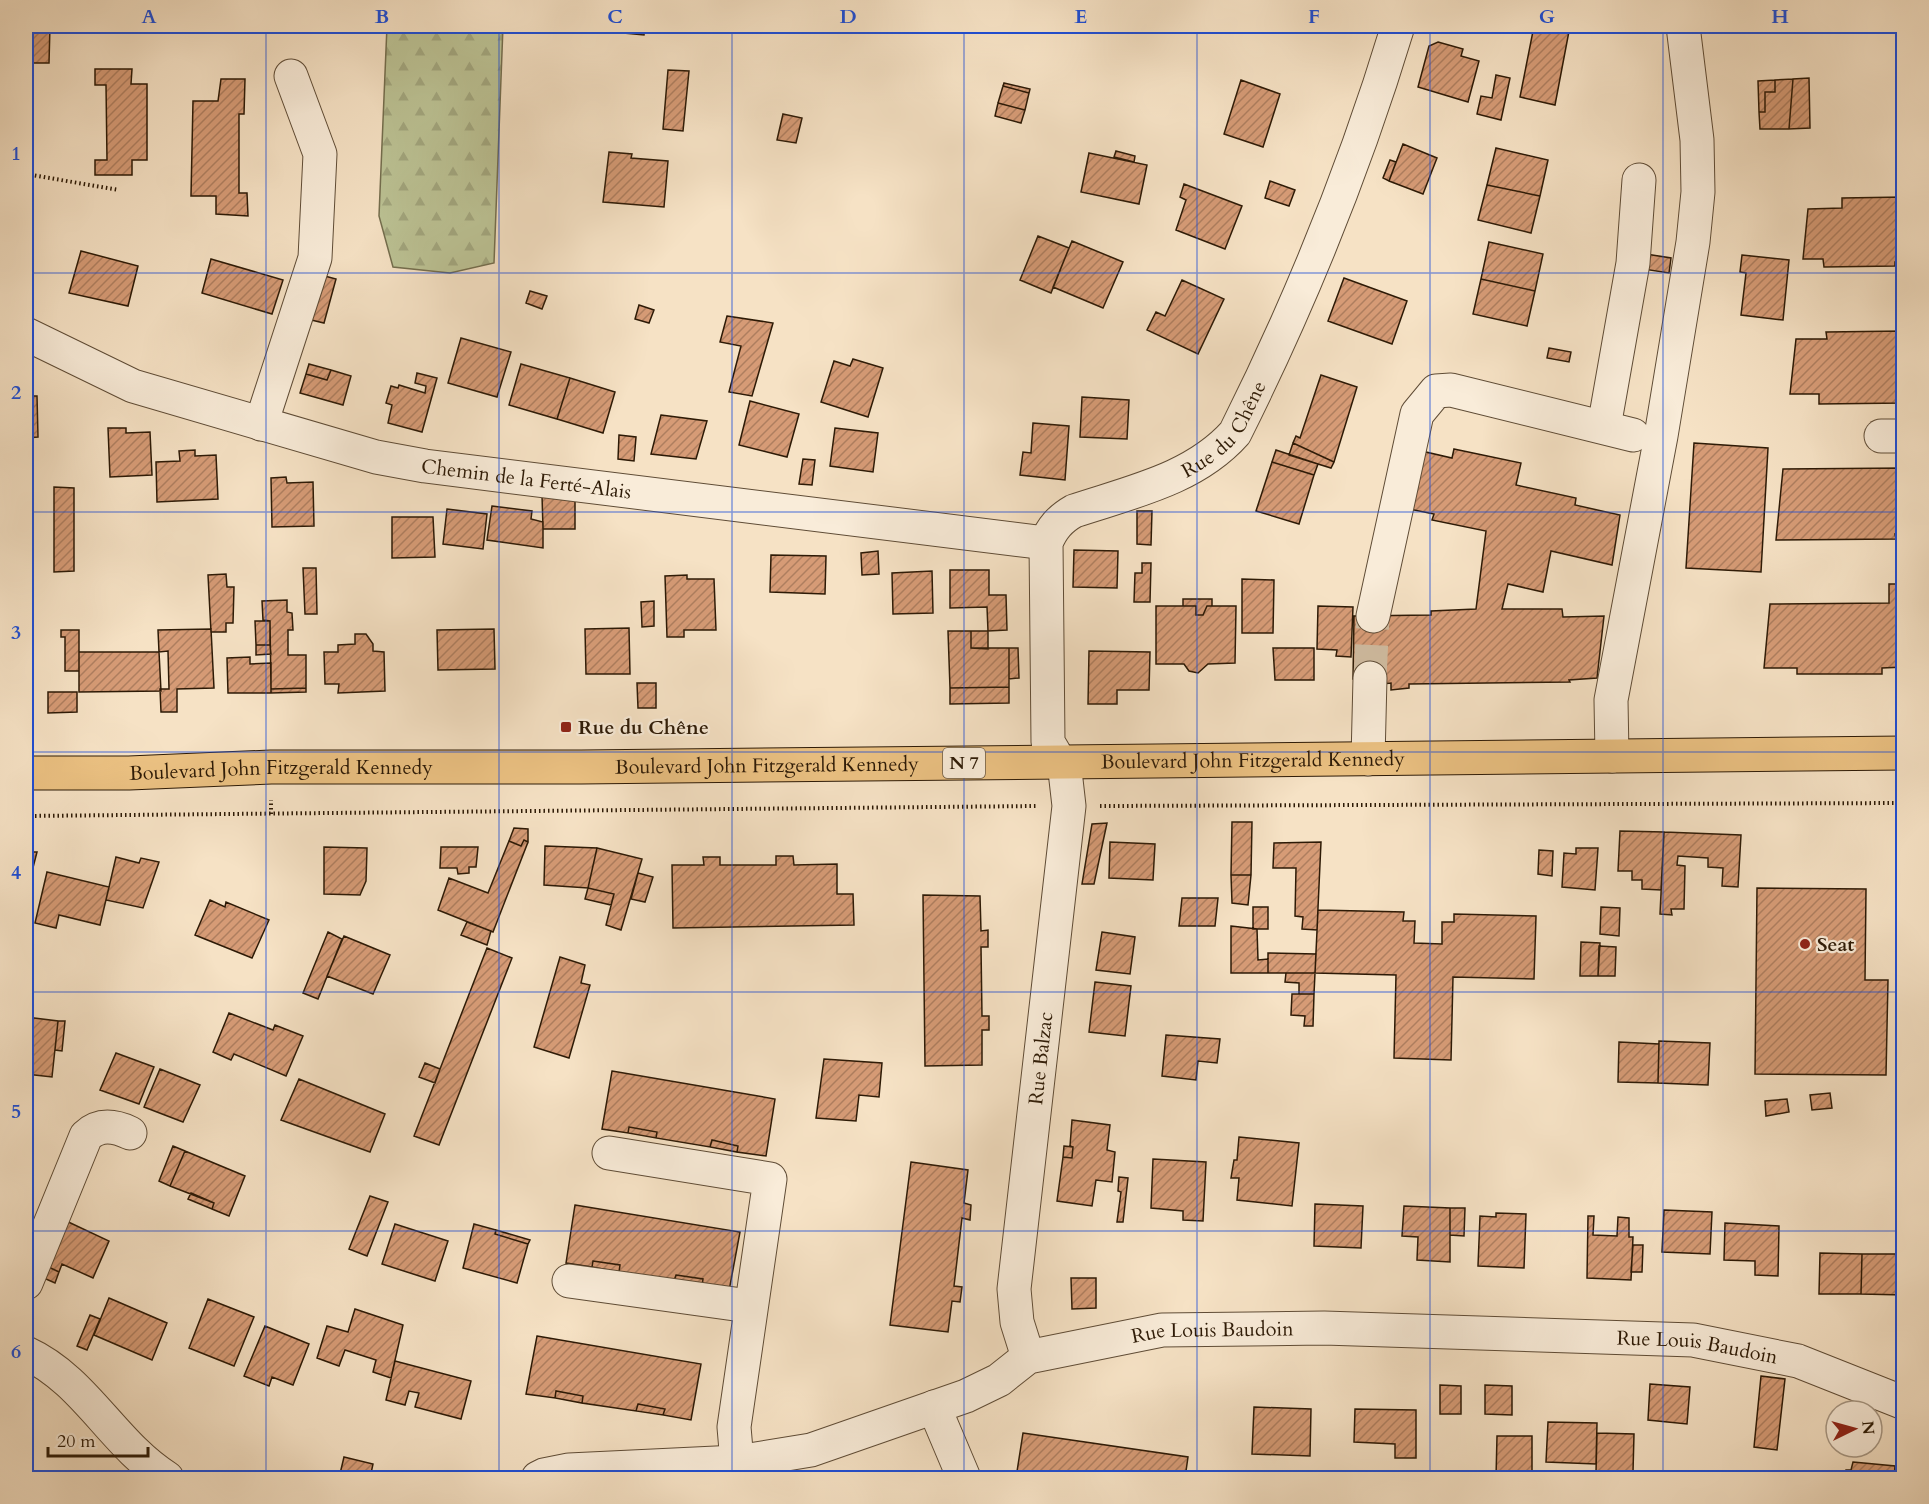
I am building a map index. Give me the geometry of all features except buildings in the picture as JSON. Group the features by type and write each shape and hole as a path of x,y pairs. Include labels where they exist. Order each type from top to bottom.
{"main road":[{"name":"Boulevard John Fitzgerald Kennedy","path":"26,773 129,773 271,767 1904,753"}],"street":[{"name":"Rue du Chêne","path":"1046,543 1051,531 1061,518 1074,511 1179,475 1221,448 1235,433 1309,268 1372,111 1398,26"},
{"path":"1612,756 1611,700 1661,436 1693,242 1698,192 1697,140 1683,26"},
{"path":"261,424 315,258 320,154 291,76"},
{"path":"1373,616 1417,414 1436,391 1451,390 1618,431 1639,180"},
{"name":"Chemin de la Ferté-Alais","path":"26,334 133,386 376,457 424,466 1046,543"},
{"path":"1046,543 1046,720 1048,742 1057,762"},
{"path":"1368,759 1370,678"},
{"name":"Rue Balzac","path":"1029,1357 1017,1322 1014,1289 1070,806 1065,771 1057,762"},
{"path":"26,1283 86,1136 93,1130 116,1127 130,1133"},
{"path":"609,1153 770,1179 749,1306 734,1427 737,1462"},
{"path":"569,1281 749,1306"},
{"name":"Rue Louis Baudoin","path":"537,1479 569,1470 737,1462 812,1450 934,1407 999,1380 1029,1357 1161,1330 1218,1327 1401,1330 1682,1340 1749,1349 1798,1361 1904,1403"},
{"path":"26,1353 73,1384 124,1443 151,1468 167,1479"},
{"path":"934,1407 964,1479"}],"path":[{"path":"26,174 119,190"},
{"path":"26,816 1070,806 1904,803"}],"green space":[{"path":"387,26 503,26 494,263 450,273 393,267 379,216"}],"tunnel":[{"path":"1370,678 1373,616"}],"place":[{"name":"Rue du Chêne","path":"566,727"},
{"name":"Seat","path":"1805,944"}]}
